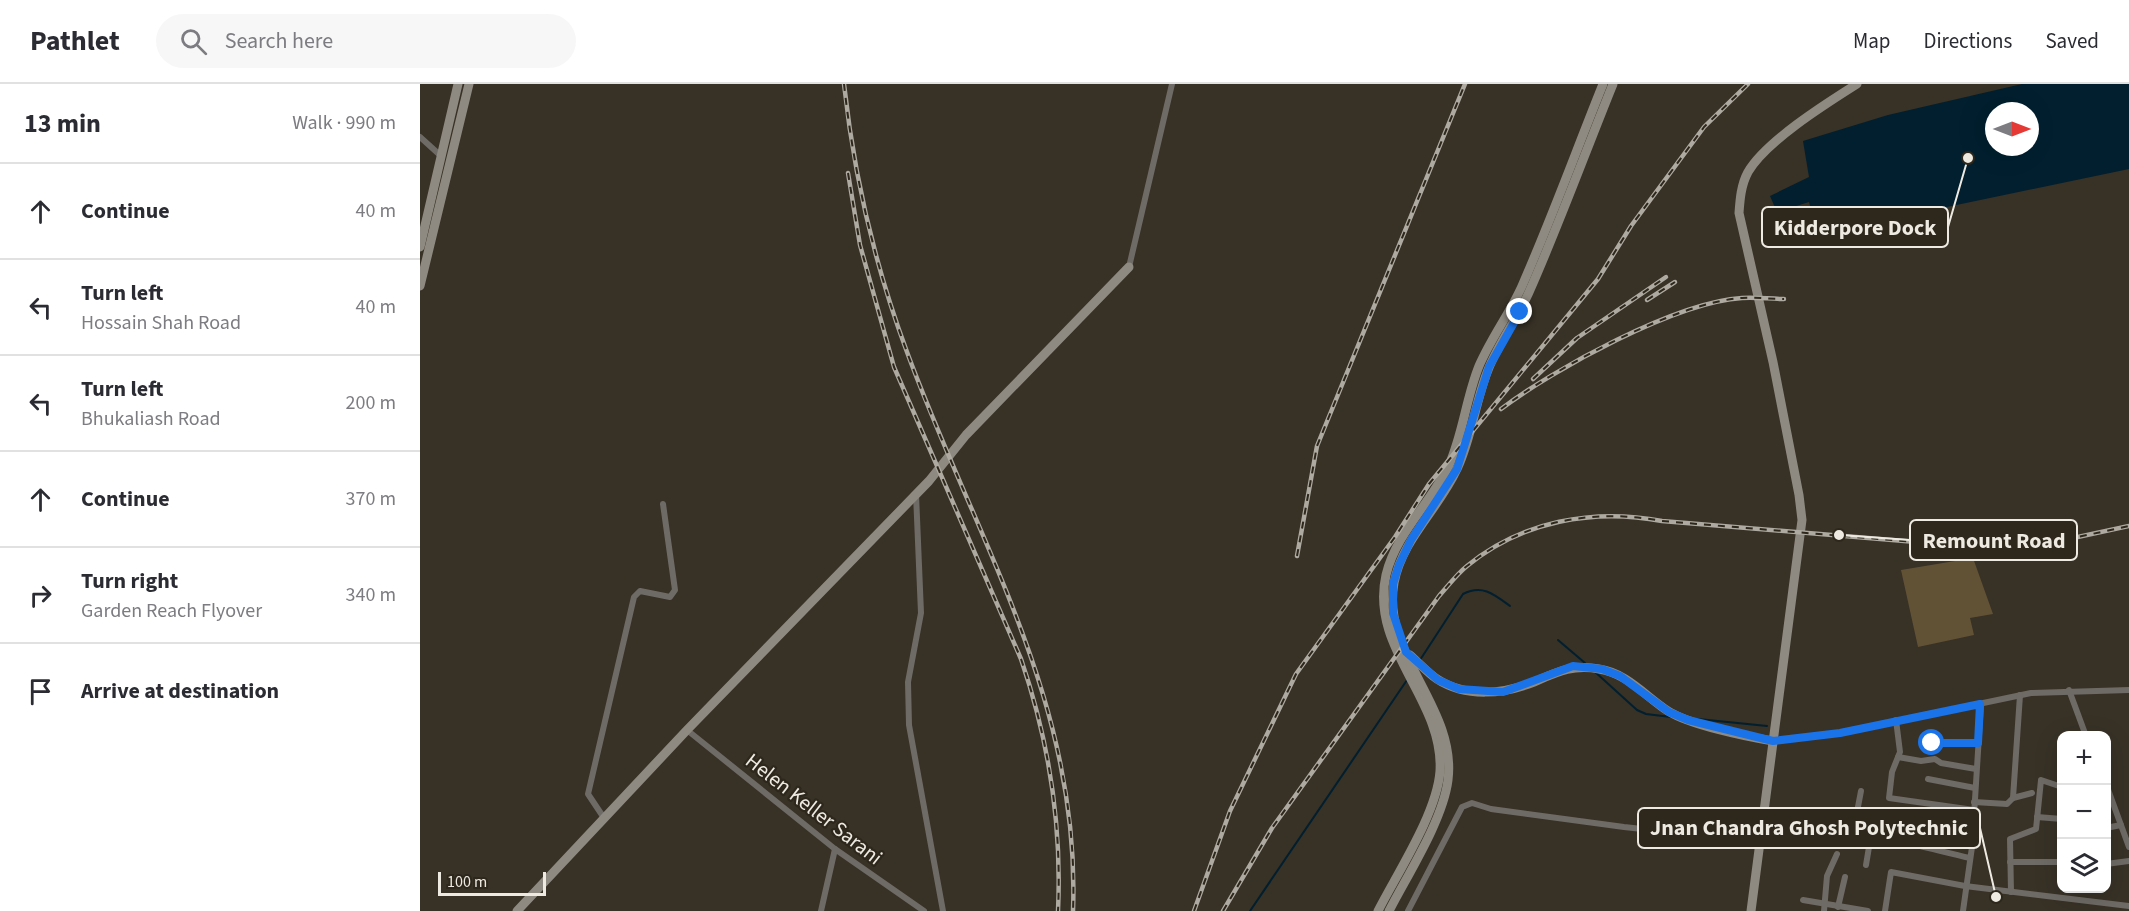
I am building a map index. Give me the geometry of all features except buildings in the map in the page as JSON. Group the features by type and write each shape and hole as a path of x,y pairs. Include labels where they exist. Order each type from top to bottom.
{"street":[{"path":"420,286 443,167 441,156 458,84"},
{"path":"420,247 469,84"},
{"path":"517,911 687,730 916,494 966,435 1129,267 1173,84"},
{"path":"1378,911 1430,811 1440,770 1439,751 1432,725 1386,626 1383,604 1386,572 1403,535 1449,465 1480,363 1522,285 1602,84"},
{"path":"1389,911 1438,815 1446,793 1449,770 1448,749 1441,722 1406,652 1393,613 1393,584 1411,540 1457,469 1489,367 1531,289 1613,84"},
{"path":"1751,911 1802,520 1773,362 1739,213 1741,190 1748,171 1766,153 1812,112 1857,84"},
{"path":"420,137 441,156"},
{"path":"916,494 921,613 908,682 909,725 943,911"},
{"path":"604,818 589,799 590,780 634,597 640,591 670,597 675,590 663,504"},
{"path":"1406,652 1438,680 1459,689 1477,692 1503,692 1573,666 1602,669 1638,687 1669,712 1688,720 1755,739 1773,741 1840,733 2020,695 2069,690 2129,690"},
{"path":"2069,690 2084,731"},
{"path":"2013,798 2020,695"},
{"path":"1963,911 1974,810 1980,704"},
{"path":"1896,720 1900,734 1898,757 1892,772 1889,798 1974,810"},
{"name":"Helen Keller Sarani","path":"687,730 835,849 924,911"},
{"path":"1932,743 1978,743"},
{"path":"1898,757 1921,761 1935,759 1941,763 1976,769"},
{"path":"1928,779 1975,788"},
{"path":"2011,892 2010,839 2036,829 2041,780 2057,786"},
{"path":"1853,833 1862,791"},
{"path":"1974,802 2007,804 2013,798 2032,793"},
{"path":"2111,798 2129,847"},
{"path":"1408,911 1462,807 1472,803 1491,808 1624,827 1760,842"},
{"path":"2037,817 2057,819"},
{"path":"2111,827 2121,825"},
{"path":"1825,835 1853,833 1871,835 1970,858"},
{"path":"1866,865 1871,835"},
{"path":"821,911 835,849"},
{"path":"1824,908 1827,876 1837,854"},
{"path":"2111,863 2129,861"},
{"path":"2010,862 2057,862"},
{"path":"1885,911 1891,872 1965,886 2129,906"},
{"path":"1838,907 1845,878"},
{"path":"1803,900 1824,908 1838,907 1868,911"}],"shaded area":[{"path":"1973,558 1993,614 1970,618 1974,635 1918,647 1901,570"}],"water":[{"path":"2022,84 2129,84 2129,169 1818,234 1809,202 1777,212 1770,196 1809,177 1803,141 1888,115"}],"waterway":[{"path":"1420,660 1463,594 1482,590 1493,594 1510,606"},
{"path":"1558,640 1585,663"},
{"path":"1594,671 1637,710 1646,714 1671,717"},
{"path":"1250,911 1407,680"},
{"path":"1698,719 1767,726"}],"railway":[{"path":"844,84 860,187 885,287 934,421 1019,624 1042,692 1060,762 1071,835 1073,911"},
{"path":"1297,556 1317,446 1465,84"},
{"path":"1194,911 1230,811 1296,674 1395,537 1429,484 1598,279 1631,226 1704,127 1748,84"},
{"path":"848,173 860,245 894,367 1021,659 1031,690 1052,784 1058,847 1058,911"},
{"path":"1533,379 1577,338 1666,277"},
{"path":"1647,300 1675,282"},
{"path":"1501,409 1583,357 1651,324 1684,311 1715,302 1742,298 1784,299"},
{"path":"1223,911 1272,828 1439,596 1467,566 1511,538 1559,522 1610,516 2000,549 2050,543 2129,526"}],"place":[{"name":"Kidderpore Dock","path":"1968,158"},
{"name":"Remount Road","path":"1839,535"},
{"name":"Jnan Chandra Ghosh Polytechnic","path":"1996,897"}],"route":[{"path":"1520,312 1499,347 1478,394 1464,451 1457,469 1411,540 1399,565 1393,584 1392,604 1398,633 1406,652 1438,680 1459,689 1477,692 1503,692 1515,689 1573,666 1602,669 1620,676 1669,712 1688,720 1755,739 1773,741 1840,733 1883,722 1980,704 1978,743 1951,741 1932,743"}]}
